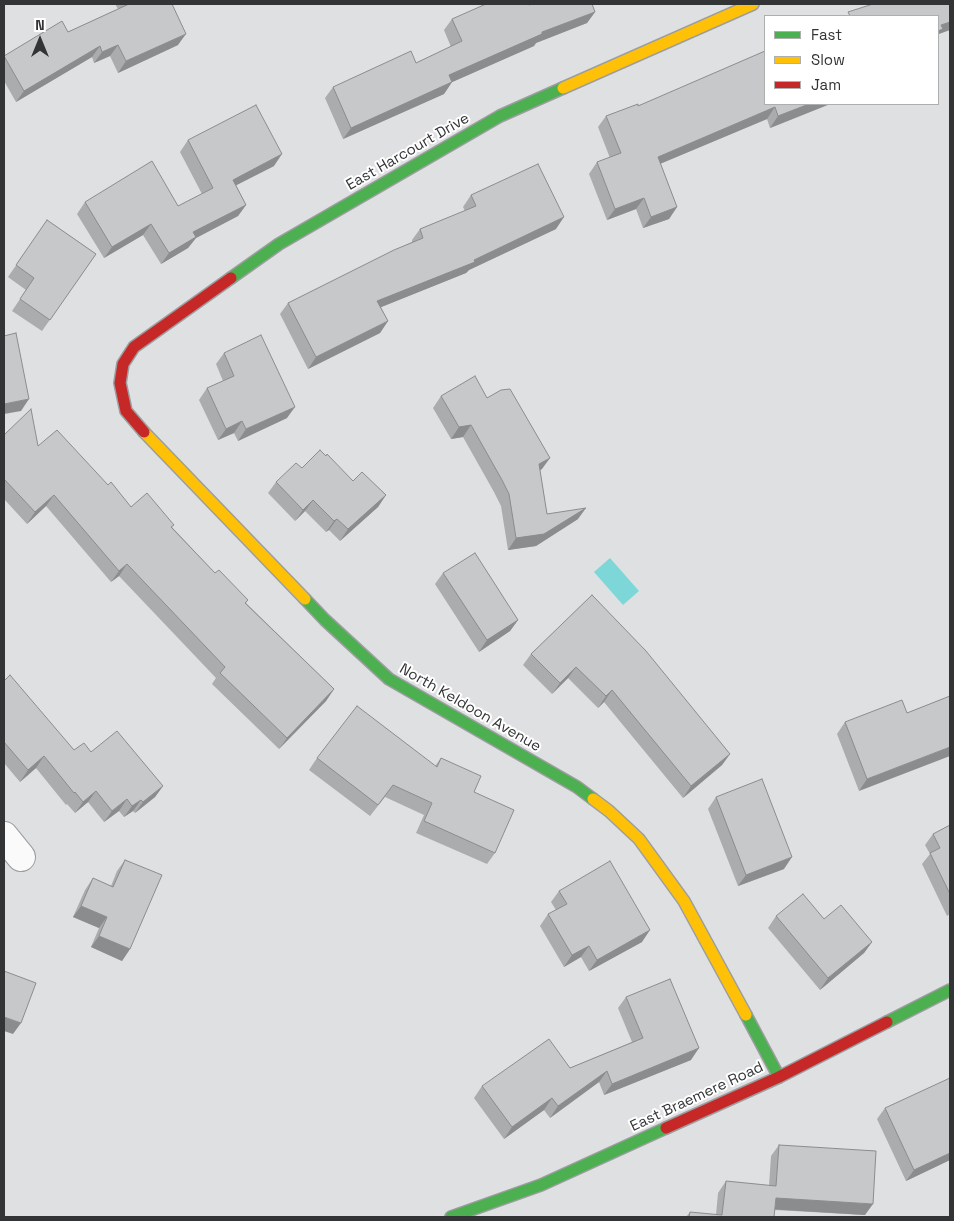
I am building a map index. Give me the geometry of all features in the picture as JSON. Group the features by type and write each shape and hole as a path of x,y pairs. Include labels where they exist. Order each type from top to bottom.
{"street":[{"name":"East Harcourt Drive","path":"120,383 123,364 134,347 279,244 500,116 753,4"},
{"name":"North Keldoon Avenue","path":"120,383 126,411 142,430 325,620 389,679 577,787 609,811 639,839 684,901 778,1077"},
{"path":"4,836 21,857"},
{"name":"East Braemere Road","path":"451,1217 541,1185 778,1077 950,990"}],"water":[{"path":"610,558 639,591 623,605 594,572"}],"building":[{"path":"129,4 172,4 186,34 126,61 118,45 102,52 100,46 24,91 4,56 62,21 68,32"},
{"path":"486,4 592,4 595,12 542,32 542,34 449,75 452,82 351,128 333,87 411,51 416,63 462,41 452,19"},
{"path":"873,4 950,4 950,22 941,25 943,29 939,31 939,15 850,15 848,12"},
{"path":"764,51 764,105 806,105 778,116 775,107 658,157 677,207 651,217 644,198 615,209 597,162 621,153 606,116 638,104 638,106"},
{"path":"256,105 282,154 233,180 246,205 193,232 196,237 169,253 151,224 112,247 85,202 152,161 178,206 213,188 188,140"},
{"path":"538,164 564,217 474,260 475,262 377,301 388,321 316,357 288,303 394,250 423,238 420,229 476,206 471,195"},
{"path":"47,220 96,254 50,320 20,299 34,278 16,265"},
{"path":"16,333 29,399 4,404 4,336"},
{"path":"261,335 295,407 246,429 242,421 226,429 207,388 234,376 224,353"},
{"path":"475,376 487,398 501,390 510,389 550,458 539,464 547,514 586,508 544,534 516,538 509,494 502,480 471,425 459,427 441,396"},
{"path":"31,409 38,446 57,430 108,485 111,482 131,507 147,493 174,525 171,527 215,573 219,570 248,600 245,603 334,689 287,738 220,673 225,667 127,564 119,571 54,495 35,512 4,479 4,435"},
{"path":"320,450 326,456 327,454 353,481 362,472 386,495 348,529 337,519 334,521 313,500 303,510 276,482 296,463 302,468"},
{"path":"475,553 518,620 487,640 443,573"},
{"path":"592,595 646,651 730,754 691,786 612,690 606,696 576,667 560,683 531,654"},
{"path":"10,675 74,750 84,743 91,752 117,731 163,786 143,802 141,800 132,806 127,799 112,811 96,791 83,802 44,756 28,770 4,742 4,681"},
{"path":"950,696 950,747 867,779 845,722 902,700 907,713"},
{"path":"357,706 437,767 441,758 481,776 474,792 514,810 495,853 424,821 432,803 393,785 378,805 317,758"},
{"path":"762,779 792,857 746,875 716,797"},
{"path":"950,825 950,894 930,853 940,848 933,834"},
{"path":"125,860 162,875 130,949 99,936 107,917 81,906 93,878 113,887"},
{"path":"610,861 650,930 597,960 589,946 572,955 548,914 567,904 559,891"},
{"path":"803,894 824,919 841,905 872,942 828,978 776,916"},
{"path":"4,971 36,983 21,1023 4,1017"},
{"path":"670,979 699,1048 612,1084 607,1071 558,1106 552,1098 512,1127 482,1086 549,1039 570,1068 643,1038 626,997"},
{"path":"950,1078 950,1153 914,1170 885,1108"},
{"path":"779,1145 876,1151 873,1204 776,1198 774,1217 689,1217 690,1212 722,1215 726,1181 776,1186"}],"traffic: fast":[{"path":"231,278 279,244 500,116 563,88"},
{"path":"305,599 389,679 577,787 593,799"},
{"path":"887,1022 950,990"},
{"path":"746,1015 779,1077"},
{"path":"451,1217 541,1185 666,1128"}],"traffic: slow":[{"path":"563,88 753,4"},
{"path":"144,432 305,599"},
{"path":"593,799 639,839 684,901 746,1015"}],"traffic: jam":[{"path":"144,432 126,411 120,383 123,364 134,347 231,278"},
{"path":"666,1128 779,1077 887,1022"}]}
